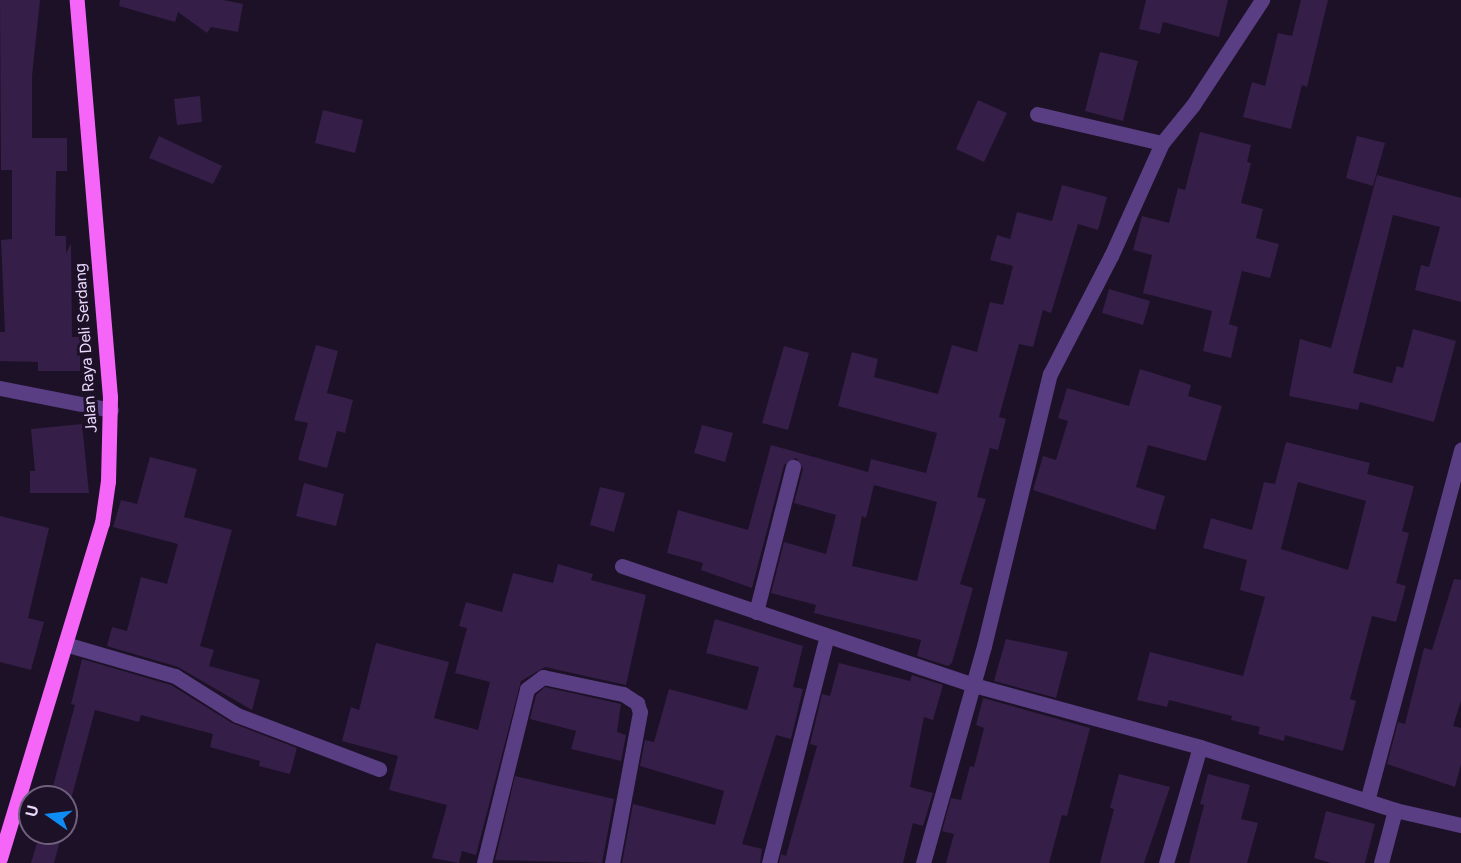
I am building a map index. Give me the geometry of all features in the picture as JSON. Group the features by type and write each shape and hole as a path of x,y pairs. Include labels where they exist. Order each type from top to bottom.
{"main road":[{"name":"Jalan Raya Deli Serdang","path":"0,858 102,524 111,410 76,0"}],"street":[{"path":"923,863 967,710 970,684 984,646 1050,374 1111,256 1162,143 1193,105 1262,0"},
{"path":"1037,114 1162,143"},
{"path":"0,388 111,410"},
{"path":"1367,801 1461,449"},
{"path":"756,612 793,467"},
{"path":"621,566 970,684 1200,747 1395,810 1461,825"},
{"path":"769,863 828,636"},
{"path":"65,644 175,676 237,715 379,769"},
{"path":"484,863 527,689 543,676 623,694 637,703 640,712 612,863"},
{"path":"1166,863 1200,747"},
{"path":"1381,863 1395,810"}],"building":[{"path":"0,0 40,0 32,76 32,138 67,138 67,171 56,171 55,236 66,236 66,254 71,243 72,337 80,337 80,371 38,371 38,362 0,361 0,332 5,332 1,240 12,239 12,170 1,170"},
{"path":"120,0 223,0 243,4 238,32 211,27 207,33 178,12 175,22 119,6"},
{"path":"1146,0 1228,0 1219,37 1163,22 1160,34 1139,29"},
{"path":"1301,0 1328,0 1307,87 1302,85 1291,129 1243,117 1252,82 1265,86 1278,33 1292,36"},
{"path":"1100,52 1138,61 1123,121 1085,111"},
{"path":"200,96 202,122 177,125 174,99"},
{"path":"978,100 1007,113 984,162 956,149"},
{"path":"323,110 363,120 355,153 315,143"},
{"path":"1200,132 1251,145 1247,162 1251,163 1241,203 1263,209 1256,238 1279,244 1270,278 1242,271 1229,324 1238,327 1231,358 1203,351 1212,311 1143,293 1152,255 1133,250 1142,216 1169,223 1178,188 1185,190"},
{"path":"159,136 222,166 213,184 149,158"},
{"path":"1357,136 1385,143 1373,186 1346,178"},
{"path":"1377,175 1461,198 1461,302 1415,290 1421,265 1429,267 1440,227 1393,215 1353,373 1392,383 1397,366 1403,368 1413,329 1456,341 1434,422 1360,402 1358,410 1289,396 1300,339 1331,348"},
{"path":"1062,185 1107,197 1098,230 1078,224 1051,313 1043,310 1033,347 1019,344 999,417 1006,419 998,450 990,448 977,497 986,499 960,584 973,588 952,663 948,666 917,656 921,640 814,613 816,605 771,593 784,542 826,554 836,515 794,503 803,469 796,458 784,465 752,588 701,570 703,563 667,553 678,510 748,530 771,445 868,472 871,459 926,473 937,433 838,406 852,352 878,359 874,377 938,394 952,345 977,352 990,302 1003,305 1013,266 990,260 997,235 1010,239 1017,212 1052,221","holes":["874,485 937,502 917,581 852,566 862,516 866,518"]},
{"path":"1109,289 1150,301 1143,325 1102,313"},
{"path":"316,345 338,351 327,393 353,400 345,433 337,431 327,468 298,460 308,423 294,420"},
{"path":"784,346 809,353 788,430 762,423"},
{"path":"1140,369 1191,385 1188,396 1222,406 1206,461 1148,445 1136,487 1165,496 1155,530 1033,490 1043,456 1056,460 1068,421 1058,418 1067,388 1129,406"},
{"path":"82,424 89,493 30,493 30,471 35,471 31,429"},
{"path":"702,425 733,433 725,462 694,453"},
{"path":"1286,442 1370,463 1367,474 1414,486 1402,531 1409,533 1396,583 1406,586 1396,622 1372,616 1350,699 1356,701 1343,751 1285,735 1284,741 1258,734 1260,727 1231,720 1232,716 1169,700 1167,707 1137,700 1150,652 1243,676 1265,597 1240,590 1247,560 1203,548 1211,518 1252,530 1264,482 1275,484","holes":["1298,482 1366,501 1348,570 1281,549"]},
{"path":"150,457 197,469 184,517 232,530 200,646 214,650 209,666 260,680 252,710 178,667 107,646 112,627 127,631 141,577 167,584 178,544 113,527 121,500 137,504"},
{"path":"304,483 344,494 336,526 296,516"},
{"path":"600,487 625,493 614,532 590,525"},
{"path":"0,516 49,528 28,618 44,622 31,670 0,662"},
{"path":"558,564 593,574 591,580 646,595 626,685 545,667 521,681 476,855 462,851 459,863 432,858 447,805 389,790 398,756 342,741 351,707 359,710 376,643 449,662 434,718 478,730 490,682 455,673 467,628 459,626 466,602 502,612 513,573 553,583"},
{"path":"1454,579 1461,580 1461,701 1453,726 1461,728 1461,764 1455,787 1387,764 1398,722 1405,724 1424,648 1432,650"},
{"path":"715,619 803,646 793,687 803,689 791,739 776,735 742,844 762,849 760,863 622,863 633,804 715,825 724,791 640,766 645,740 654,742 669,689 747,710 759,667 706,653"},
{"path":"1006,639 1068,652 1056,698 994,681"},
{"path":"82,659 171,685 232,723 297,748 290,774 259,766 260,761 210,747 213,734 141,715 139,722 95,710 75,785 53,785 75,705 71,704"},
{"path":"839,663 910,681 912,675 943,685 933,720 924,717 910,787 933,793 923,826 913,823 903,863 779,863 781,854 786,856 817,746 810,744 822,694 830,696"},
{"path":"545,687 621,704 617,732 626,735 621,761 571,749 576,731 530,719 536,695"},
{"path":"983,698 1090,728 1067,816 1062,815 1049,863 946,863 954,834 942,831 951,798 961,800 970,766 974,767 984,728 976,725"},
{"path":"1119,774 1170,787 1144,863 1100,863 1114,809 1110,808"},
{"path":"1208,774 1250,785 1241,819 1258,823 1247,863 1189,863 1204,805 1200,804"},
{"path":"515,776 614,799 602,863 495,860"},
{"path":"1326,811 1375,824 1365,863 1331,863 1314,858"},
{"path":"36,845 59,845 54,863 31,863"}]}
